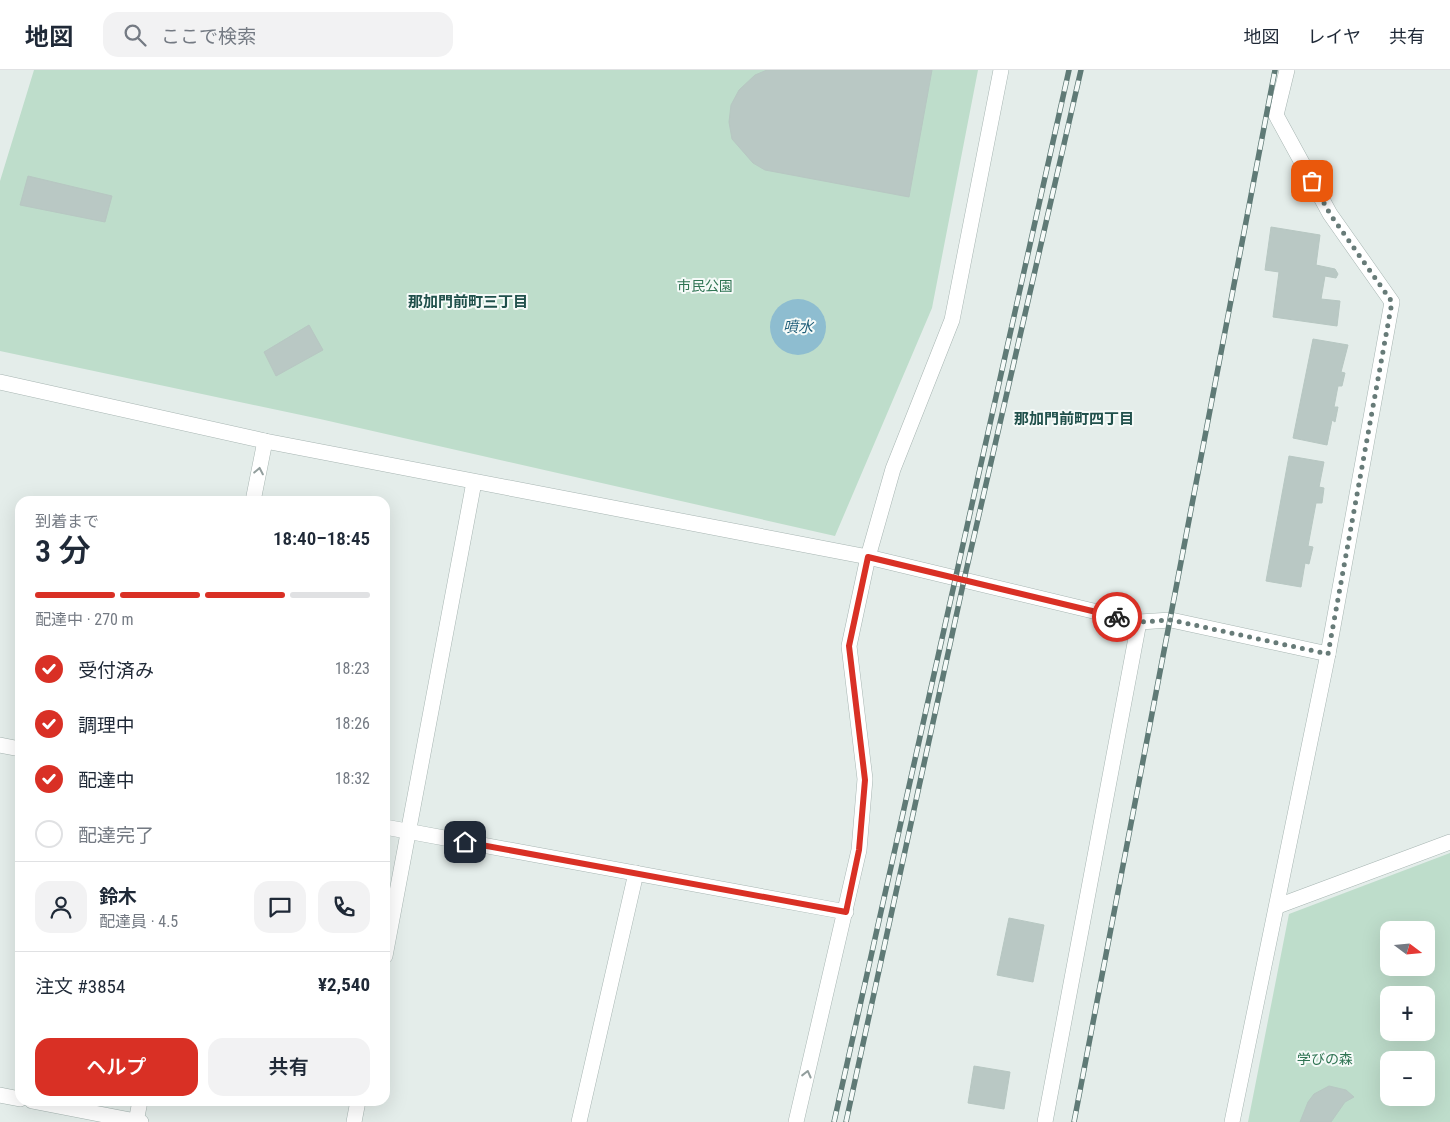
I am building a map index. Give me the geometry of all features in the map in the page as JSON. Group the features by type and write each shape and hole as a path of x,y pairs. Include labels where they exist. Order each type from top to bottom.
{"street":[{"path":"796,1122 859,850 865,780 849,646 868,557 893,469 952,320 1001,70"},
{"path":"1232,1122 1278,906 1328,654 1392,302 1330,214 1276,115 1287,70"},
{"path":"0,382 265,441 868,557 1139,622 1171,620 1328,654"},
{"path":"254,496 265,441"},
{"path":"390,929 474,482"},
{"path":"1044,1122 1139,622"},
{"path":"0,744 15,748"},
{"path":"390,828 846,912"},
{"path":"1278,906 1350,881 1450,842"},
{"path":"579,1122 636,873"},
{"path":"0,1095 15,1098"},
{"path":"57,1106 138,1122 140,1106"},
{"path":"354,1122 357,1106"}],"green space":[{"name":"市民公園","path":"34,70 978,70 932,308 835,536 320,419 0,351 0,181"},
{"name":"学びの森","path":"1450,853 1450,1122 1248,1122 1289,914"}],"water":[{"name":"噴水","path":"792,299 804,299 818,307 826,321 824,338 818,347 804,355 792,355 782,350 775,343 770,333 770,321 775,311 782,304"}],"building":[{"path":"767,70 932,70 909,197 765,170 753,163 732,139 729,122 731,105 739,90 755,75"},
{"path":"28,176 112,196 105,222 20,205"},
{"path":"1271,227 1320,235 1316,265 1335,269 1338,274 1336,278 1325,276 1321,299 1340,301 1337,326 1273,317 1279,272 1265,270"},
{"path":"309,325 323,350 276,376 264,352"},
{"path":"1313,339 1348,345 1341,372 1345,373 1342,386 1338,386 1334,407 1338,407 1335,422 1332,420 1327,445 1293,438"},
{"path":"1289,456 1324,462 1319,487 1324,488 1322,503 1316,503 1308,546 1313,547 1309,564 1305,563 1301,587 1266,581"},
{"path":"1009,918 1044,925 1033,982 997,975"},
{"path":"974,1066 1010,1072 1004,1109 968,1103"},
{"path":"1329,1086 1346,1090 1354,1097 1345,1102 1331,1122 1300,1122 1308,1102 1314,1094"}],"railway":[{"path":"834,1122 1069,70"},
{"path":"846,1122 964,580 1081,70"},
{"path":"1074,1122 1275,70"}],"way so far":[{"path":"1117,617 1139,622 1171,620 1328,654 1392,302 1330,214 1312,181"}],"district":[{"name":"那加門前町三丁目","path":"468,302"},
{"name":"那加門前町四丁目","path":"1074,419"}],"route":[{"path":"465,842 846,912 859,850 865,780 849,646 868,557 1117,617"}]}
